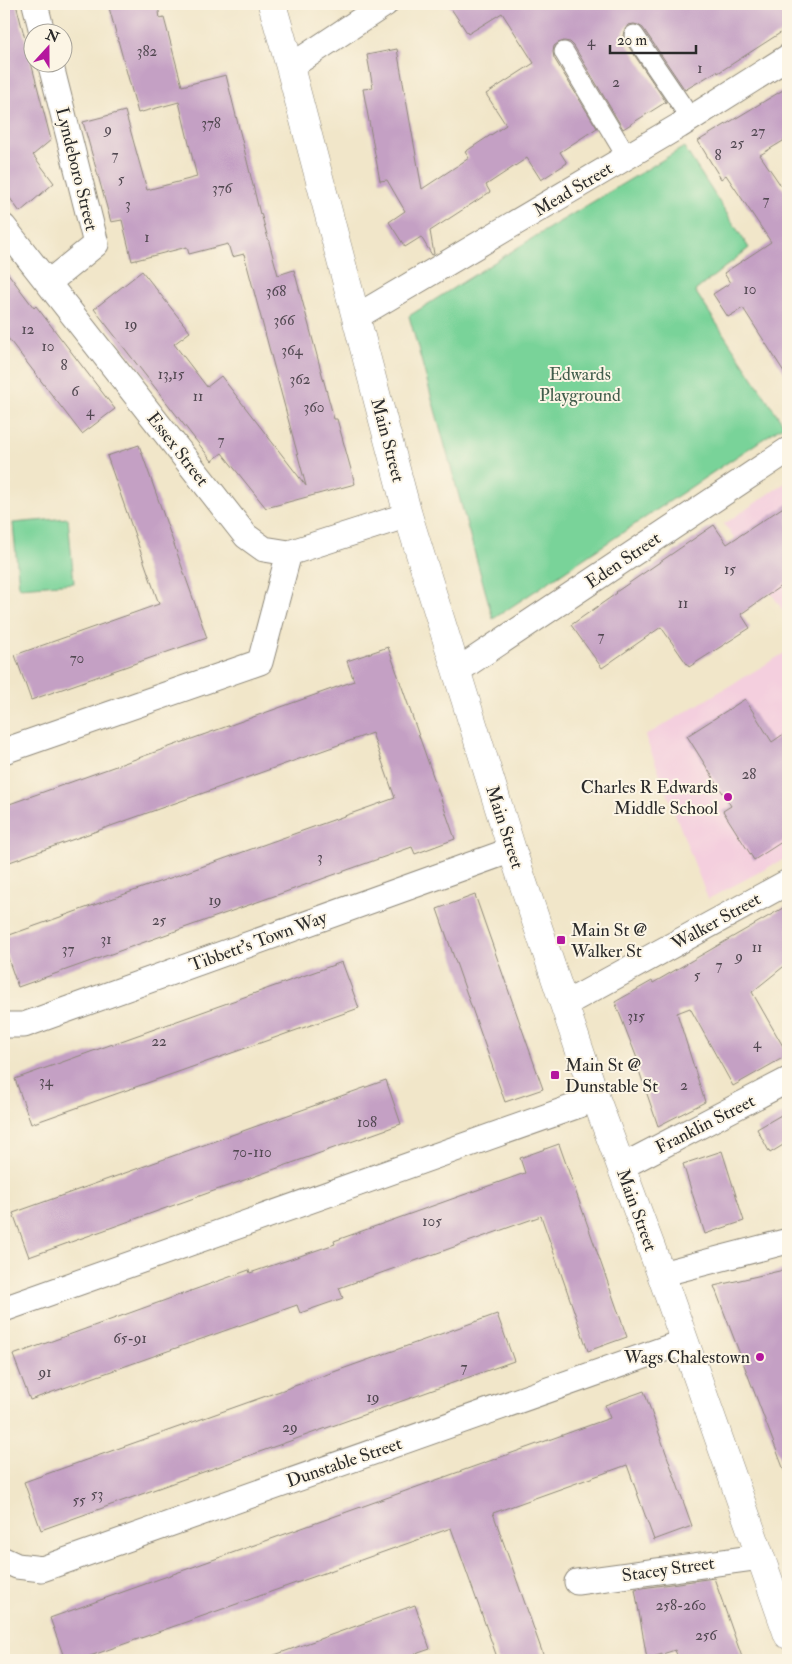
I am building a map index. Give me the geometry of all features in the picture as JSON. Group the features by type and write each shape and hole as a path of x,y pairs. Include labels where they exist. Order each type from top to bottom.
{"main road":[{"name":"Main Street","path":"272,4 408,516 512,850 596,1099 661,1274 760,1557 782,1597 788,1635"}],"street":[{"path":"35,4 40,22"},
{"path":"290,66 386,4"},
{"path":"634,35 691,119"},
{"path":"564,52 627,157"},
{"name":"Mead Street","path":"356,316 691,119 788,58"},
{"name":"Lyndeboro Street","path":"48,283 96,244 53,72"},
{"name":"Essex Street","path":"4,227 246,536 264,549 289,554 408,516"},
{"name":"Eden Street","path":"457,671 788,450"},
{"path":"4,751 260,662 289,554"},
{"name":"Tibbett's Town Way","path":"4,1025 24,1025 512,850"},
{"name":"Walker Street","path":"565,1004 788,882"},
{"name":"Franklin Street","path":"621,1167 788,1080"},
{"path":"4,1309 596,1099"},
{"path":"661,1274 788,1241"},
{"name":"Dunstable Street","path":"4,1560 17,1566 42,1569 684,1342"},
{"name":"Stacey Street","path":"576,1582 760,1557"}],"shaded area":[{"path":"788,481 788,618 724,524"},
{"name":"Charles R Edwards Middle School","path":"788,651 788,857 708,899 645,736"}],"green space":[{"name":"Edwards Playground","path":"684,147 749,248 695,291 784,425 493,619 409,316 536,236"},
{"path":"68,518 74,583 19,587 13,523"}],"building":[{"path":"4,4 16,4 22,27 22,72 34,72 51,140 33,155 54,183 20,212 4,190"},
{"path":"108,4 158,4 160,19 164,18 182,86 226,75 260,214 278,275 294,270 334,419 337,419 355,484 266,508 222,453 212,461 94,309 142,271 190,332 174,344 207,387 221,376 306,486 244,254 232,257 228,244 189,254 187,247 132,261 122,220 111,222 83,122 125,111 147,190 197,177 179,102 138,113"},
{"path":"448,4 788,4 788,28 718,73 717,71 685,90 643,28 634,24 628,25 623,36 625,41 666,102 623,129 574,46 570,42 558,43 554,46 554,58 597,128 560,152 567,163 541,180 527,158 486,185 490,192 430,231 434,254 432,255 421,237 405,247 389,222 405,211 387,180 380,181 363,89 373,88 367,55 397,49 422,189 469,158 465,152 506,125 486,94 534,63 502,13 468,34"},
{"path":"788,87 788,138 760,155 788,196 788,378 743,308 728,317 713,294 730,283 724,273 771,242 726,175 721,179 698,141"},
{"path":"4,268 34,308 36,306 115,409 82,434 4,333"},
{"path":"139,445 207,638 31,700 15,655 159,604 107,456"},
{"path":"788,504 788,581 741,614 750,628 689,667 661,627 602,668 571,625 714,525 727,544"},
{"path":"388,647 455,839 415,854 412,847 18,987 4,947 4,937 395,798 372,733 4,864 4,806 354,681 347,661"},
{"path":"745,699 772,742 788,731 788,838 754,860 723,811 731,806 687,736"},
{"path":"475,895 543,1089 505,1102 437,909"},
{"path":"788,905 788,963 752,992 788,1055 733,1086 690,1008 677,1013 705,1102 658,1126 636,1062 638,1061 615,1002 652,981 653,983"},
{"path":"342,962 359,1008 31,1124 15,1079"},
{"path":"386,1080 401,1124 29,1257 13,1213"},
{"path":"788,1111 788,1142 770,1153 757,1129"},
{"path":"559,1144 627,1337 588,1351 541,1216 339,1288 343,1298 300,1313 297,1305 30,1400 13,1355 249,1270 250,1273 335,1244 334,1241 525,1173 520,1158"},
{"path":"722,1151 744,1221 705,1234 683,1164"},
{"path":"788,1269 788,1478 787,1478 714,1286"},
{"path":"497,1314 514,1361 41,1530 24,1482"},
{"path":"644,1391 692,1526 654,1540 627,1465 493,1513 545,1660 498,1660 451,1528 79,1660 65,1660 50,1618 610,1418 605,1405"},
{"path":"714,1578 743,1660 679,1660 675,1650 647,1659 635,1589"},
{"path":"415,1605 430,1649 398,1660 270,1660 269,1657"}],"place":[{"name":"Charles R Edwards Middle School","path":"728,797"},
{"name":"Main St @ Walker St","path":"561,940"},
{"name":"Main St @ Dunstable St","path":"555,1075"},
{"name":"Wags Chalestown","path":"760,1357"}]}
